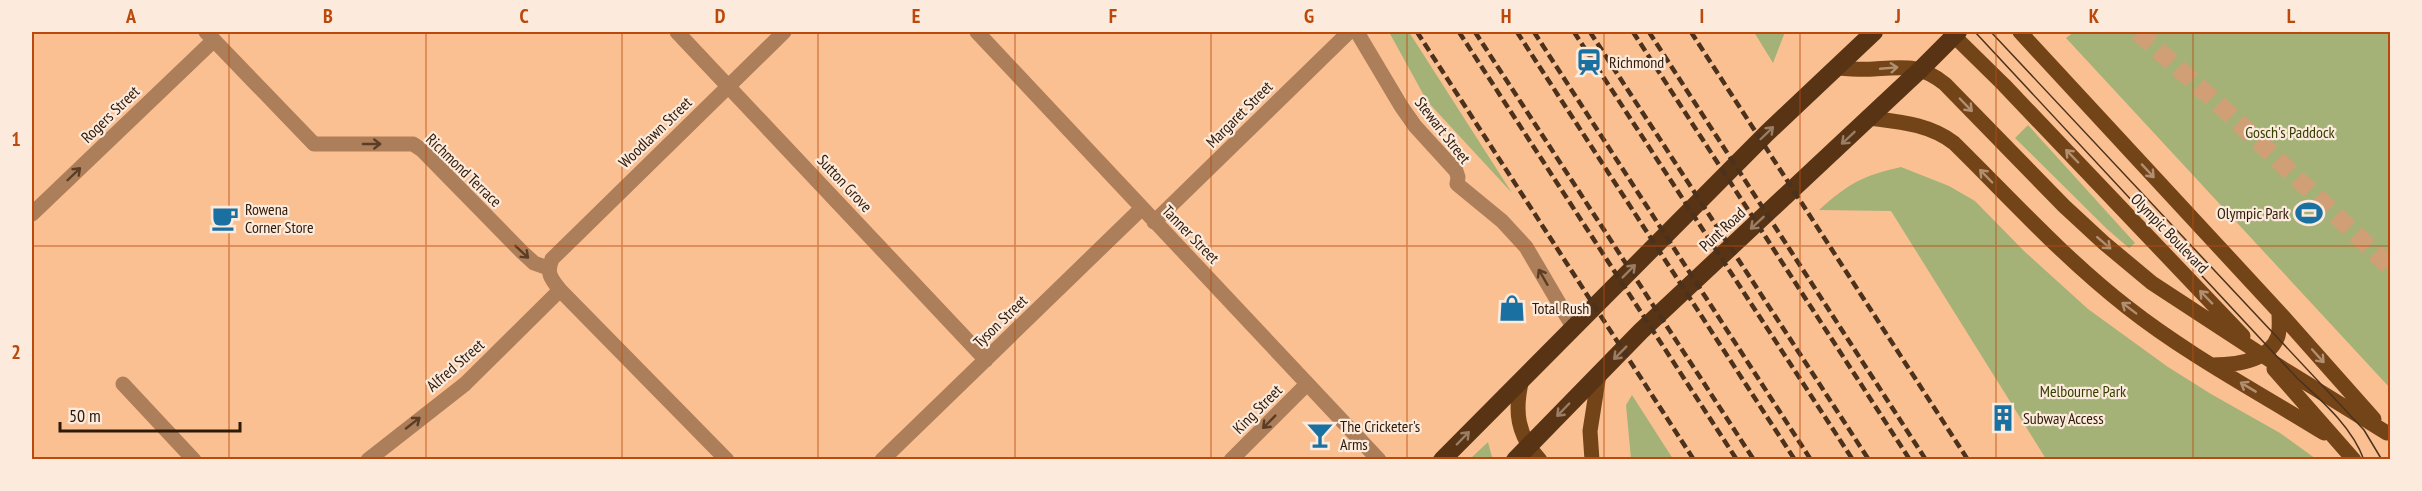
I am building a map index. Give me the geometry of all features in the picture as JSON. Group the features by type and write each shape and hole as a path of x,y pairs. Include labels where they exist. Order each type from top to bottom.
{"highway":[{"path":"1442,459 1767,133 1874,32"},
{"name":"Punt Road","path":"1528,455 1599,374 1921,69 1954,33"}],"main road":[{"name":"Olympic Boulevard","path":"2020,32 2279,312 2389,435"},
{"name":"Olympic Boulevard","path":"1954,33 2261,355 2354,459"},
{"path":"1837,68 1921,69 1945,84 2057,199 2104,243 2152,283 2389,435"},
{"path":"1869,118 1918,125 1944,136 1954,143 2047,238 2098,283 2150,324 2336,441"},
{"path":"2212,365 2242,363 2261,355 2271,347 2278,336 2279,312"},
{"path":"1592,459 1589,441 1599,374"},
{"path":"1522,379 1518,395 1518,413 1528,455"}],"street":[{"name":"Sutton Grove","path":"677,32 986,360"},
{"name":"Woodlawn Street","path":"550,263 784,32"},
{"name":"Tanner Street","path":"977,32 1379,459"},
{"name":"Margaret Street","path":"1154,222 1349,32"},
{"name":"Stewart Street","path":"1357,32 1415,126 1456,171 1457,184 1502,221 1526,247 1573,327"},
{"name":"Richmond Terrace","path":"210,36 314,144 413,144 422,150 534,263 550,263"},
{"name":"Rogers Street","path":"32,214 210,36"},
{"name":"Tyson Street","path":"882,459 1142,208"},
{"path":"550,263 551,278 560,290 727,459"},
{"name":"Alfred Street","path":"368,459 465,384 560,290"},
{"path":"123,384 194,459"},
{"name":"King Street","path":"1231,459 1307,384"}],"green space":[{"path":"1389,32 1409,32 1512,193 1427,101"},
{"path":"1754,32 1785,32 1773,63"},
{"name":"Gosch's Paddock","path":"2074,32 2390,32 2390,388 2066,38"},
{"path":"2028,125 2135,243 2129,248 2107,229 2015,138"},
{"name":"Melbourne Park","path":"1901,167 1949,186 1975,201 2024,251 2088,309 2168,367 2280,433 2316,459 2046,459 1891,211 1819,210 1839,193 1857,182"},
{"path":"1632,395 1673,459 1631,459 1626,405"},
{"path":"1488,442 1492,457 1490,459 1470,459"}],"tunnel":[{"path":"2138,32 2235,119 2390,267"}],"tram line":[{"path":"1975,32 2297,378 2335,415 2352,436 2364,460"},
{"path":"1991,32 2364,430 2382,460"}],"railway":[{"path":"1417,32 1694,460"},
{"path":"1459,32 1737,460"},
{"path":"1475,32 1754,460"},
{"path":"1517,32 1795,460"},
{"path":"1534,32 1811,460"},
{"path":"1574,32 1853,460"},
{"path":"1590,32 1869,460"},
{"path":"1633,32 1910,460"},
{"path":"1649,32 1926,460"},
{"path":"1691,32 1968,460"}],"place":[{"name":"Richmond","path":"1589,62"},
{"name":"Olympic Park","path":"2309,213"},
{"name":"Rowena Corner Store","path":"225,218"},
{"name":"Total Rush","path":"1512,308"},
{"name":"Subway Access","path":"2003,418"},
{"name":"The Cricketer's Arms","path":"1320,435"}]}
